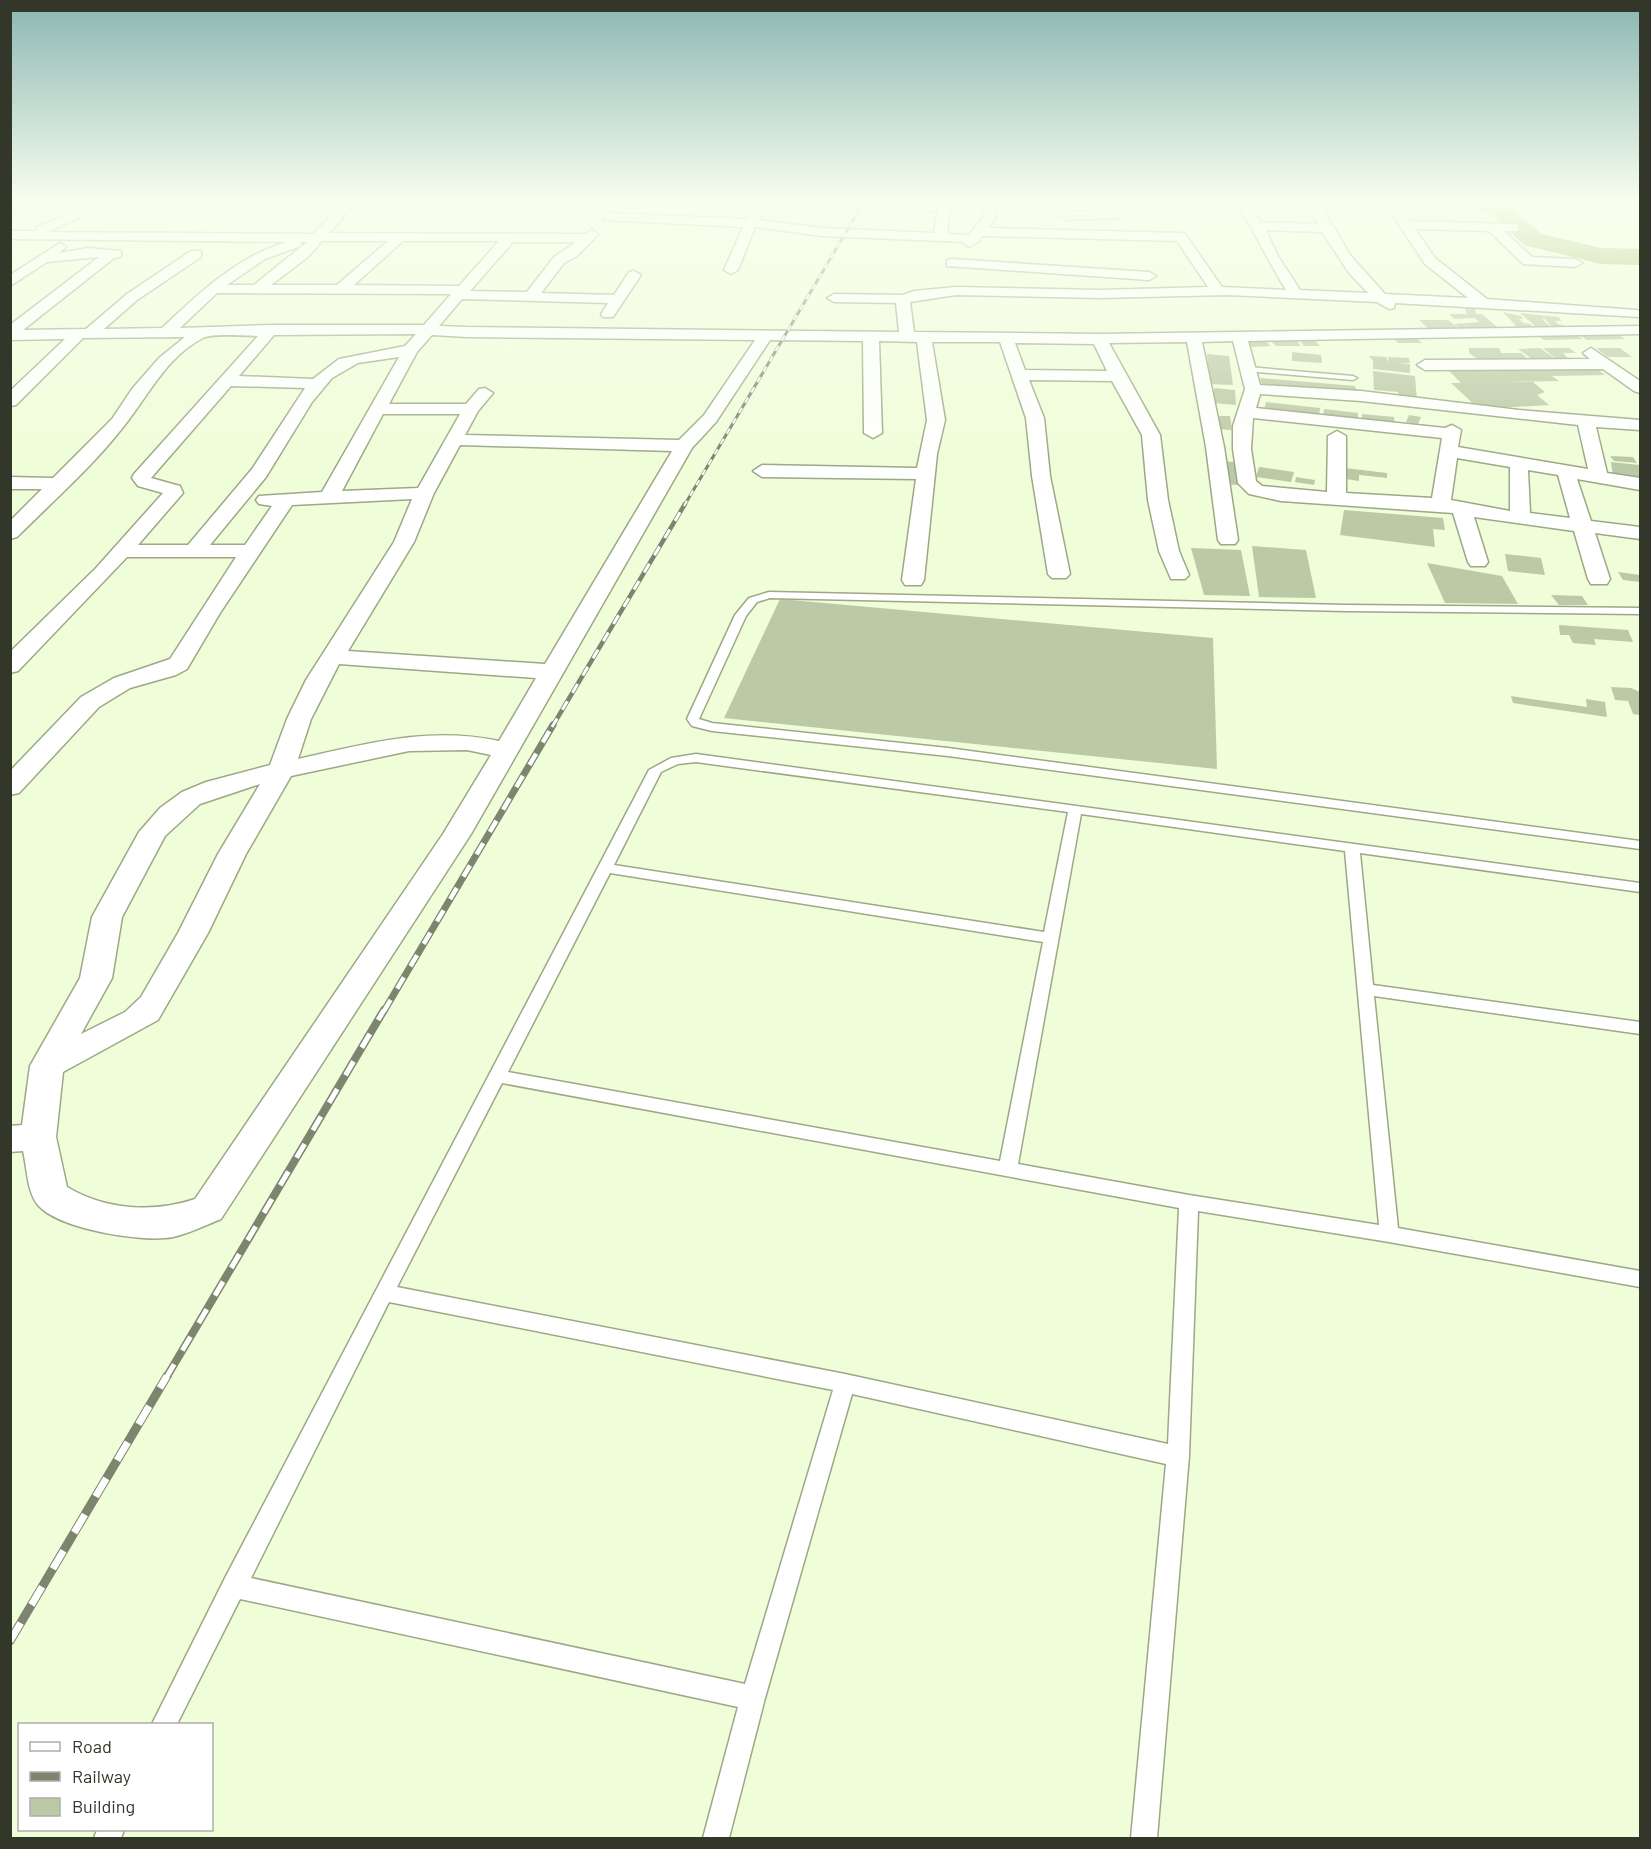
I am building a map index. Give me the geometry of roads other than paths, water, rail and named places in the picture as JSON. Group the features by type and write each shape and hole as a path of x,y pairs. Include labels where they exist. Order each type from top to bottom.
{"street":[{"path":"10,334 70,286"},
{"path":"10,401 84,335 132,297 150,286"},
{"path":"166,332 220,286"},
{"path":"256,290 261,286"},
{"path":"339,291 344,286"},
{"path":"329,497 410,350 430,330 466,286"},
{"path":"532,296 539,286"},
{"path":"598,333 626,286"},
{"path":"952,286 956,291"},
{"path":"1202,286 1211,291"},
{"path":"1209,286 1225,306"},
{"path":"1291,286 1296,294"},
{"path":"1369,286 1381,299 1425,334"},
{"path":"1463,286 1516,332"},
{"path":"216,289 382,291 617,299"},
{"path":"368,304 382,291"},
{"path":"834,298 905,299 930,292 956,291 1045,298 1211,291 1485,303 1641,314"},
{"path":"1142,293 1174,339"},
{"path":"1317,295 1328,316 1342,335"},
{"path":"905,299 902,307 916,338 936,420 925,474 913,579"},
{"path":"187,312 211,312"},
{"path":"1054,322 1062,339"},
{"path":"10,334 84,335 272,329 766,334 871,338 1174,339 1641,330"},
{"path":"10,666 103,572 120,550 173,493 173,490 145,482 141,478 229,381 272,329"},
{"path":"13,528 61,484 118,423 153,373 202,331"},
{"path":"505,750 467,742 409,743 281,770 215,788 191,798 175,810 153,832 107,917 96,978 47,1066 25,1138 51,1196 72,1208 118,1221 172,1222 208,1209 457,834 684,447 710,418 766,334"},
{"path":"1244,337 1581,346 1641,345"},
{"path":"1244,337 1253,389 1242,426 1242,448 1250,487 1264,493 1281,495 1441,504 1462,510 1581,525 1638,520 1635,484 1519,463 1451,442 1248,412"},
{"path":"871,338 873,433"},
{"path":"1194,338 1202,390 1215,447 1228,540"},
{"path":"1006,339 1035,418 1041,476 1059,574"},
{"path":"1099,339 1151,435 1163,530 1178,575"},
{"path":"1581,346 1641,388"},
{"path":"194,551 258,474 287,432 300,408 319,384 341,364 410,350"},
{"path":"1441,504 1451,442 1449,407 1419,359 1606,364"},
{"path":"1021,375 1117,376"},
{"path":"229,381 319,384"},
{"path":"1253,389 1361,396 1449,407 1641,425"},
{"path":"47,1066 147,1012 193,933 232,854 281,770 299,719 318,680 404,542 424,493 471,409 485,393"},
{"path":"379,409 471,409"},
{"path":"1586,421 1599,477"},
{"path":"1336,498 1337,436"},
{"path":"454,440 684,447"},
{"path":"1519,463 1520,518"},
{"path":"762,471 925,474"},
{"path":"1566,472 1599,579"},
{"path":"10,483 61,484"},
{"path":"236,501 424,493"},
{"path":"10,787 97,696 122,683 168,670 179,664 285,500"},
{"path":"1462,510 1478,562"},
{"path":"120,550 251,551"},
{"path":"333,657 552,672"}],"lane":[{"path":"1248,369 1353,378"},
{"path":"1641,611 1346,608 769,595 753,600 741,615 693,719 696,723 712,727 948,752 1641,844"},
{"path":"165,1723 233,1586 656,770 675,759 689,758 739,763 1641,887"},
{"path":"1008,1167 1075,809"},
{"path":"1352,847 1389,1234"},
{"path":"606,868 1050,938"},
{"path":"1364,989 1641,1029"},
{"path":"497,1076 1008,1167 1189,1202 1389,1234 1641,1279"},
{"path":"1144,1839 1178,1456 1189,1202"},
{"path":"384,1293 845,1383 1178,1456"},
{"path":"716,1839 753,1698 845,1383"},
{"path":"233,1586 753,1698"}],"railway":[{"path":"684,506 814,286"},
{"path":"552,727 685,504"},
{"path":"384,1011 553,725"},
{"path":"166,1378 384,1010"},
{"path":"10,1641 167,1376"}]}
